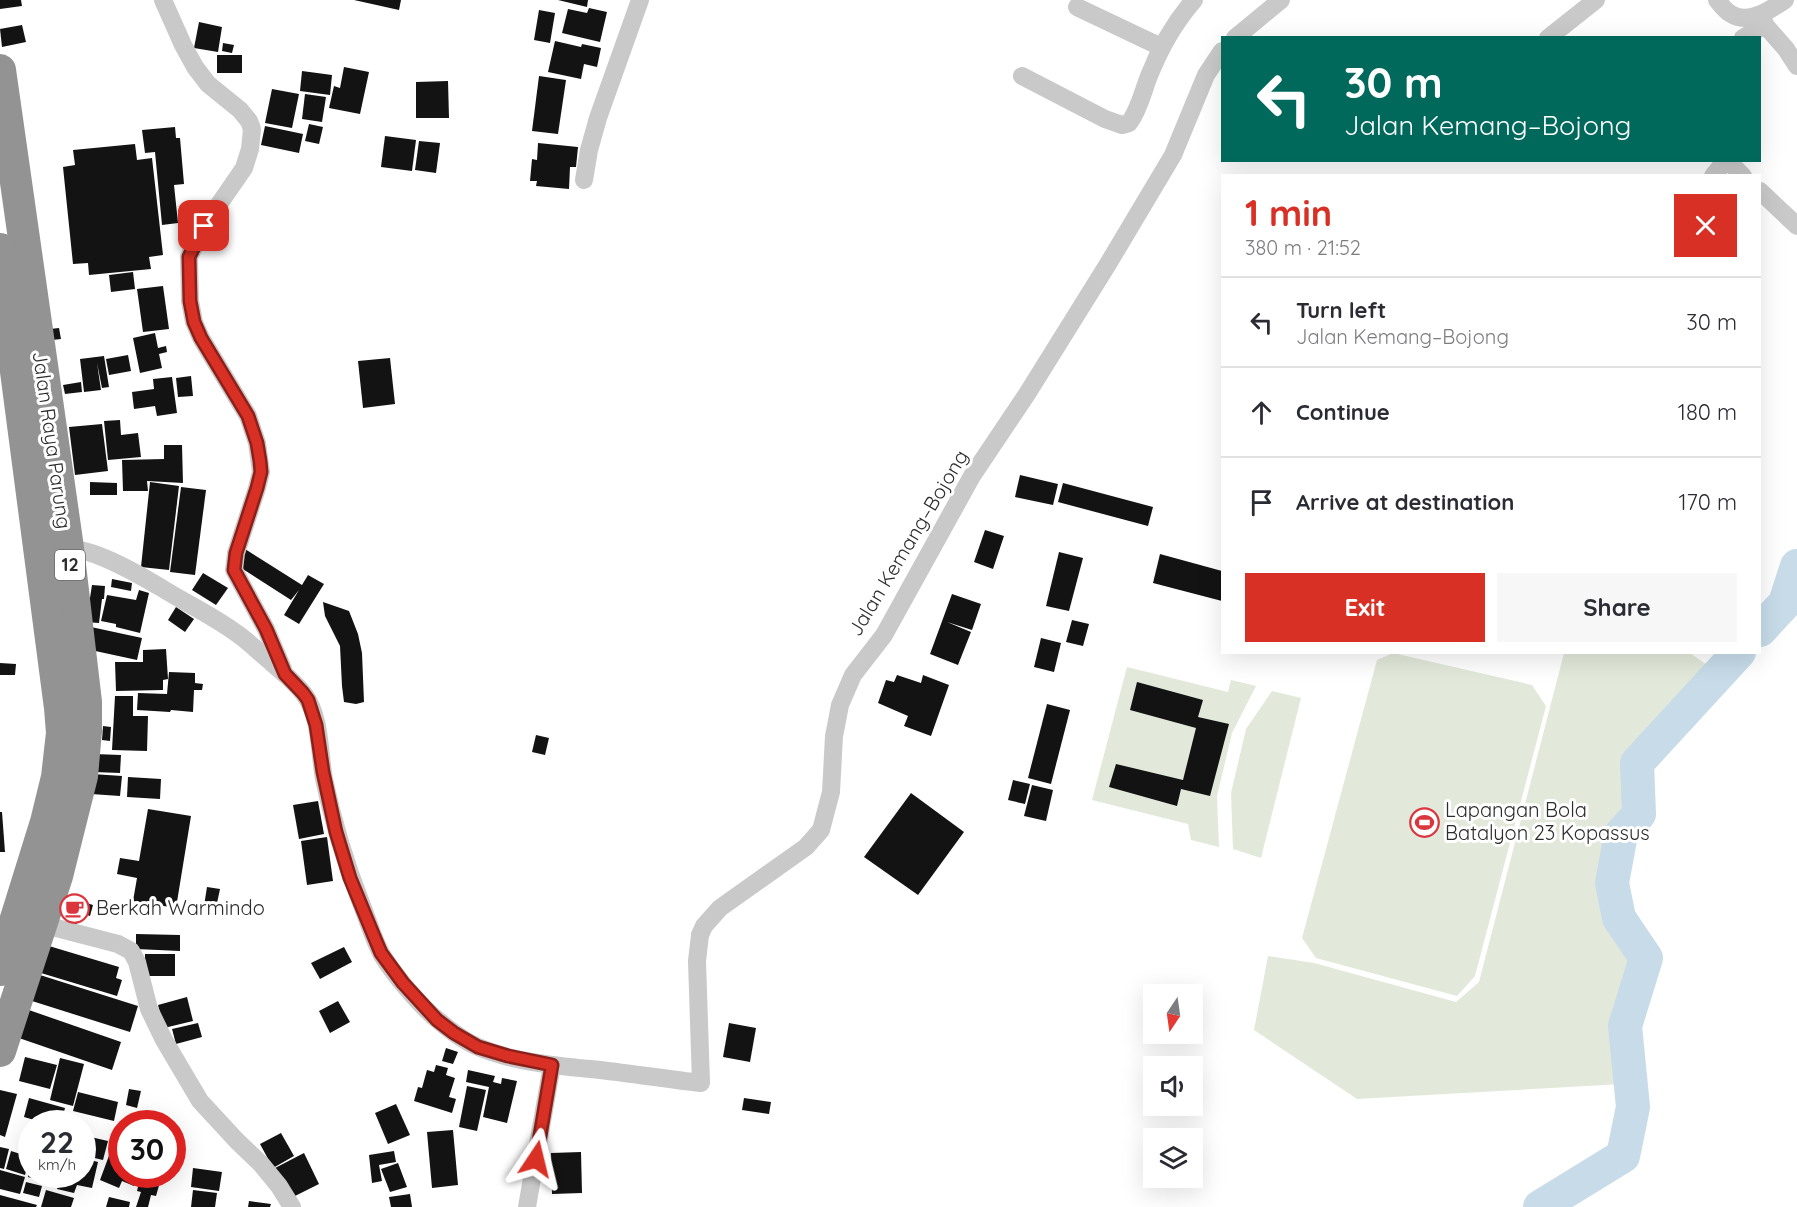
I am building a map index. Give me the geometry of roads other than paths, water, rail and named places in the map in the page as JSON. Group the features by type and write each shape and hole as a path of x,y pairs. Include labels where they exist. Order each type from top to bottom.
{"highway":[{"name":"Jalan Raya Parung","path":"0,70 54,551 62,733 57,777 46,822 0,970"},
{"name":"Jalan Raya Parung","path":"0,249 54,551 86,702 82,776 57,876 0,1051"}],"street":[{"path":"163,0 195,67 208,84 240,110 252,129 250,149 244,168 204,226 189,257 190,301 194,322 201,338 248,416 257,443 261,472 236,553 234,570 266,629 285,674"},
{"path":"584,180 598,118 640,0"},
{"path":"1022,76 1105,119 1122,125 1129,123 1161,47 1194,0"},
{"path":"1237,36 1281,0"},
{"path":"1551,36 1596,0"},
{"path":"1717,0 1727,11 1737,17 1763,19 1797,66"},
{"path":"1745,36 1785,0"},
{"path":"1077,7 1161,47"},
{"name":"Jalan Kemang–Bojong","path":"54,551 86,551 146,579 242,637 285,674 303,693 312,711 336,832 350,878 381,953 391,968 437,1020 478,1047 508,1056 552,1065 701,1083 697,961 700,935 704,926 725,905 806,847 820,830 831,792 834,736 840,705 853,675 884,635 972,476 1027,394 1167,165 1181,139 1206,75 1221,52"},
{"path":"1715,174 1724,162"},
{"path":"1728,162 1741,174"},
{"path":"1761,192 1797,226"},
{"path":"41,924 118,944 131,951 137,962 149,1009 164,1040 200,1101 261,1164 292,1207"},
{"path":"528,1207 552,1065"}],"waterway":[{"path":"1761,629 1785,603 1797,566"},
{"path":"1540,1207 1623,1156 1633,1107 1625,1026 1646,958 1619,918 1612,883 1621,834 1639,814 1637,763 1737,654"}],"place":[{"name":"Lapangan Bola Batalyon 23 Kopassus","path":"1424,822"},
{"name":"Berkah Warmindo","path":"75,908"}]}
